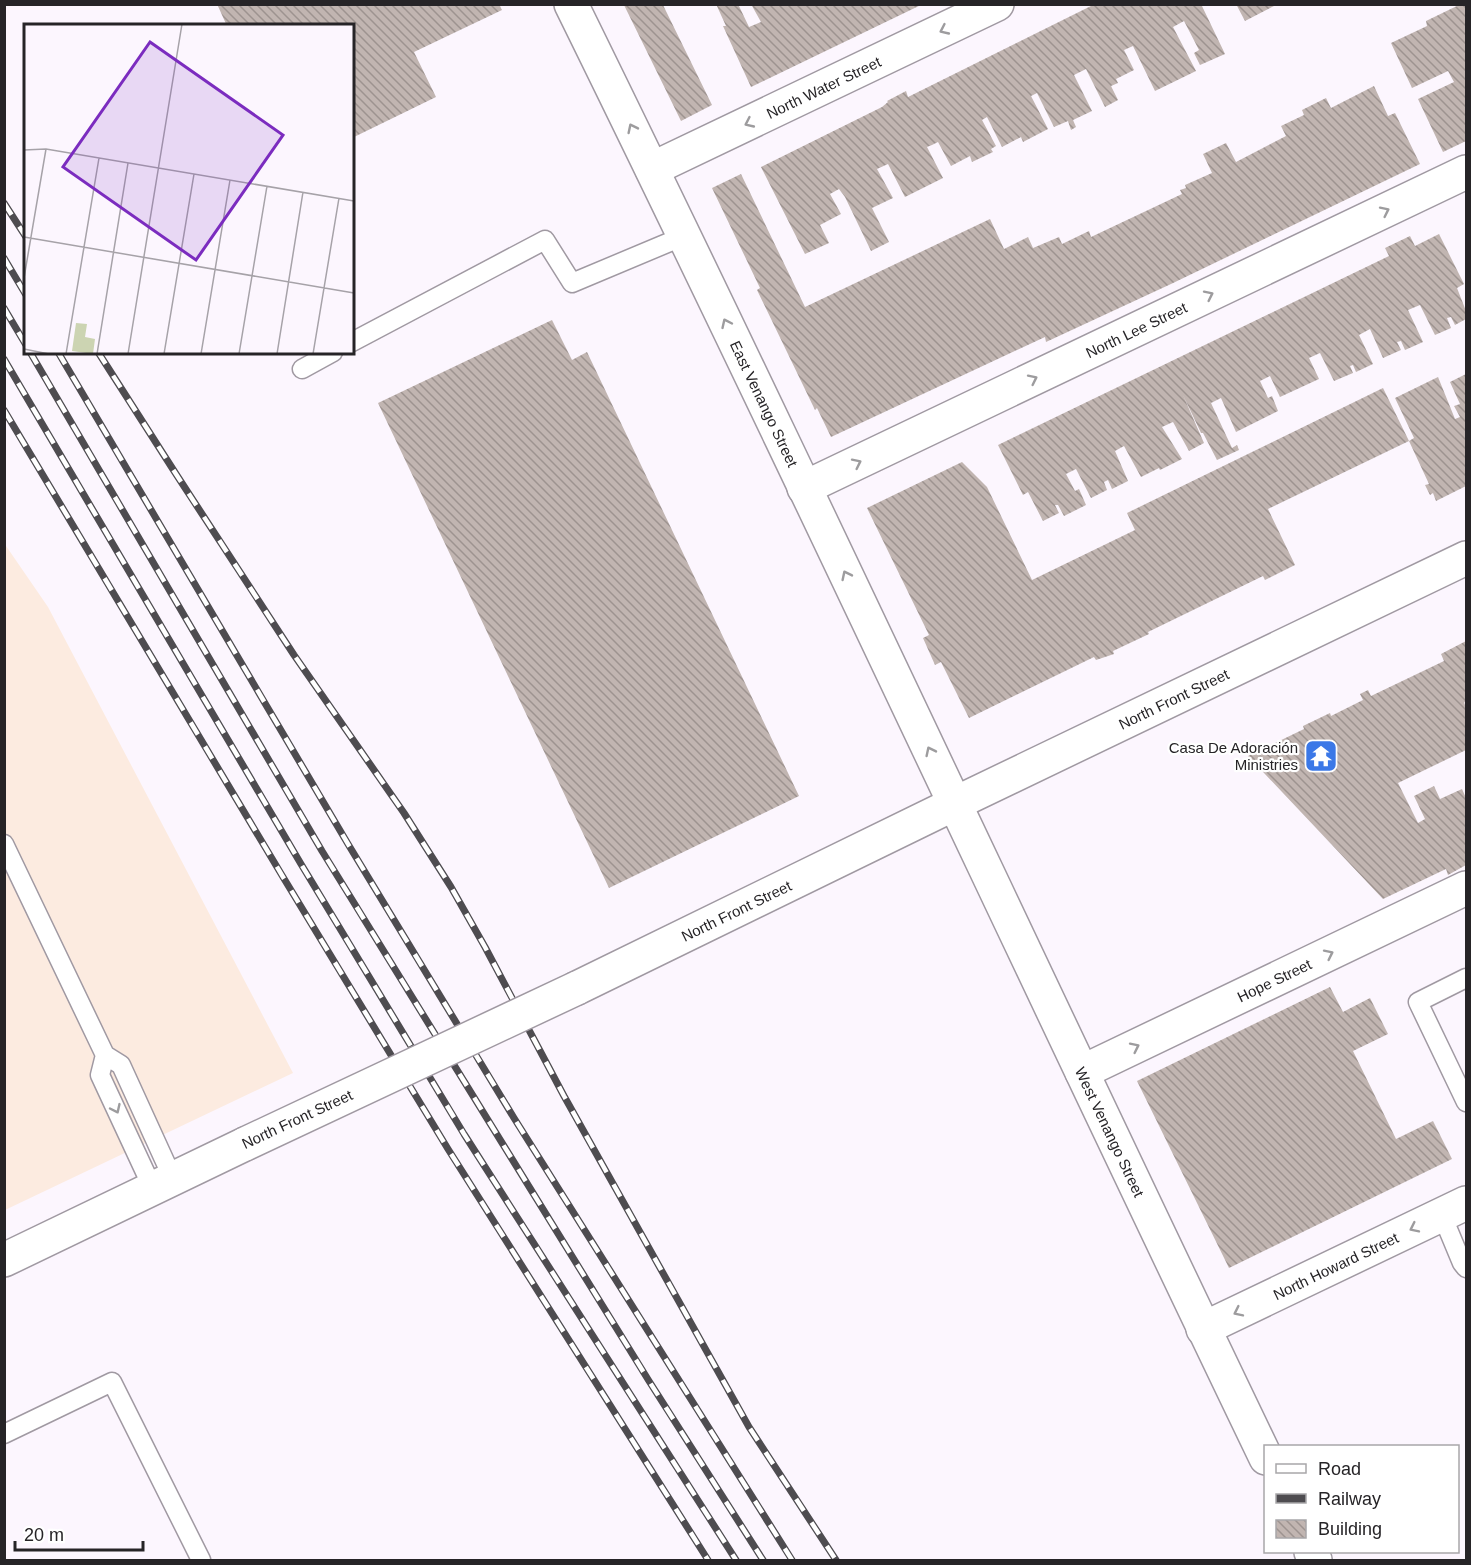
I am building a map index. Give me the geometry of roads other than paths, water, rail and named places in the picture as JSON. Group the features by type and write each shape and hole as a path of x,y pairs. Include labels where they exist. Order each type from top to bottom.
{"street":[{"name":"East Venango Street","path":"571,4 956,803"},
{"name":"North Water Street","path":"652,169 997,4"},
{"name":"North Lee Street","path":"804,488 1467,171"},
{"name":"North Front Street","path":"4,1260 577,988 1467,558"},
{"name":"West Venango Street","path":"956,803 1264,1454"},
{"name":"Hope Street","path":"1082,1072 1467,888"},
{"name":"North Howard Street","path":"1203,1329 1454,1209"}],"lane":[{"path":"354,341 545,240 572,283 684,236"},
{"path":"302,369 329,354"},
{"path":"4,844 105,1055 121,1065 163,1184"},
{"path":"1467,978 1418,1002 1467,1102"},
{"path":"1454,1209 1462,1263 1467,1268"},
{"path":"4,1434 112,1382 201,1560"}],"railway":[{"path":"4,203 24,234"},
{"path":"4,258 24,292"},
{"path":"4,308 24,342"},
{"path":"31,354 322,851 649,1381 763,1560"},
{"path":"59,354 348,844 514,1118 792,1560"},
{"path":"99,354 294,655 404,813 451,887 564,1096 749,1427 836,1560"},
{"path":"4,359 301,864 464,1134 736,1560"},
{"path":"4,410 448,1149 708,1560"}],"place":[{"name":"Casa De Adoración Ministries","path":"1321,756"}]}
